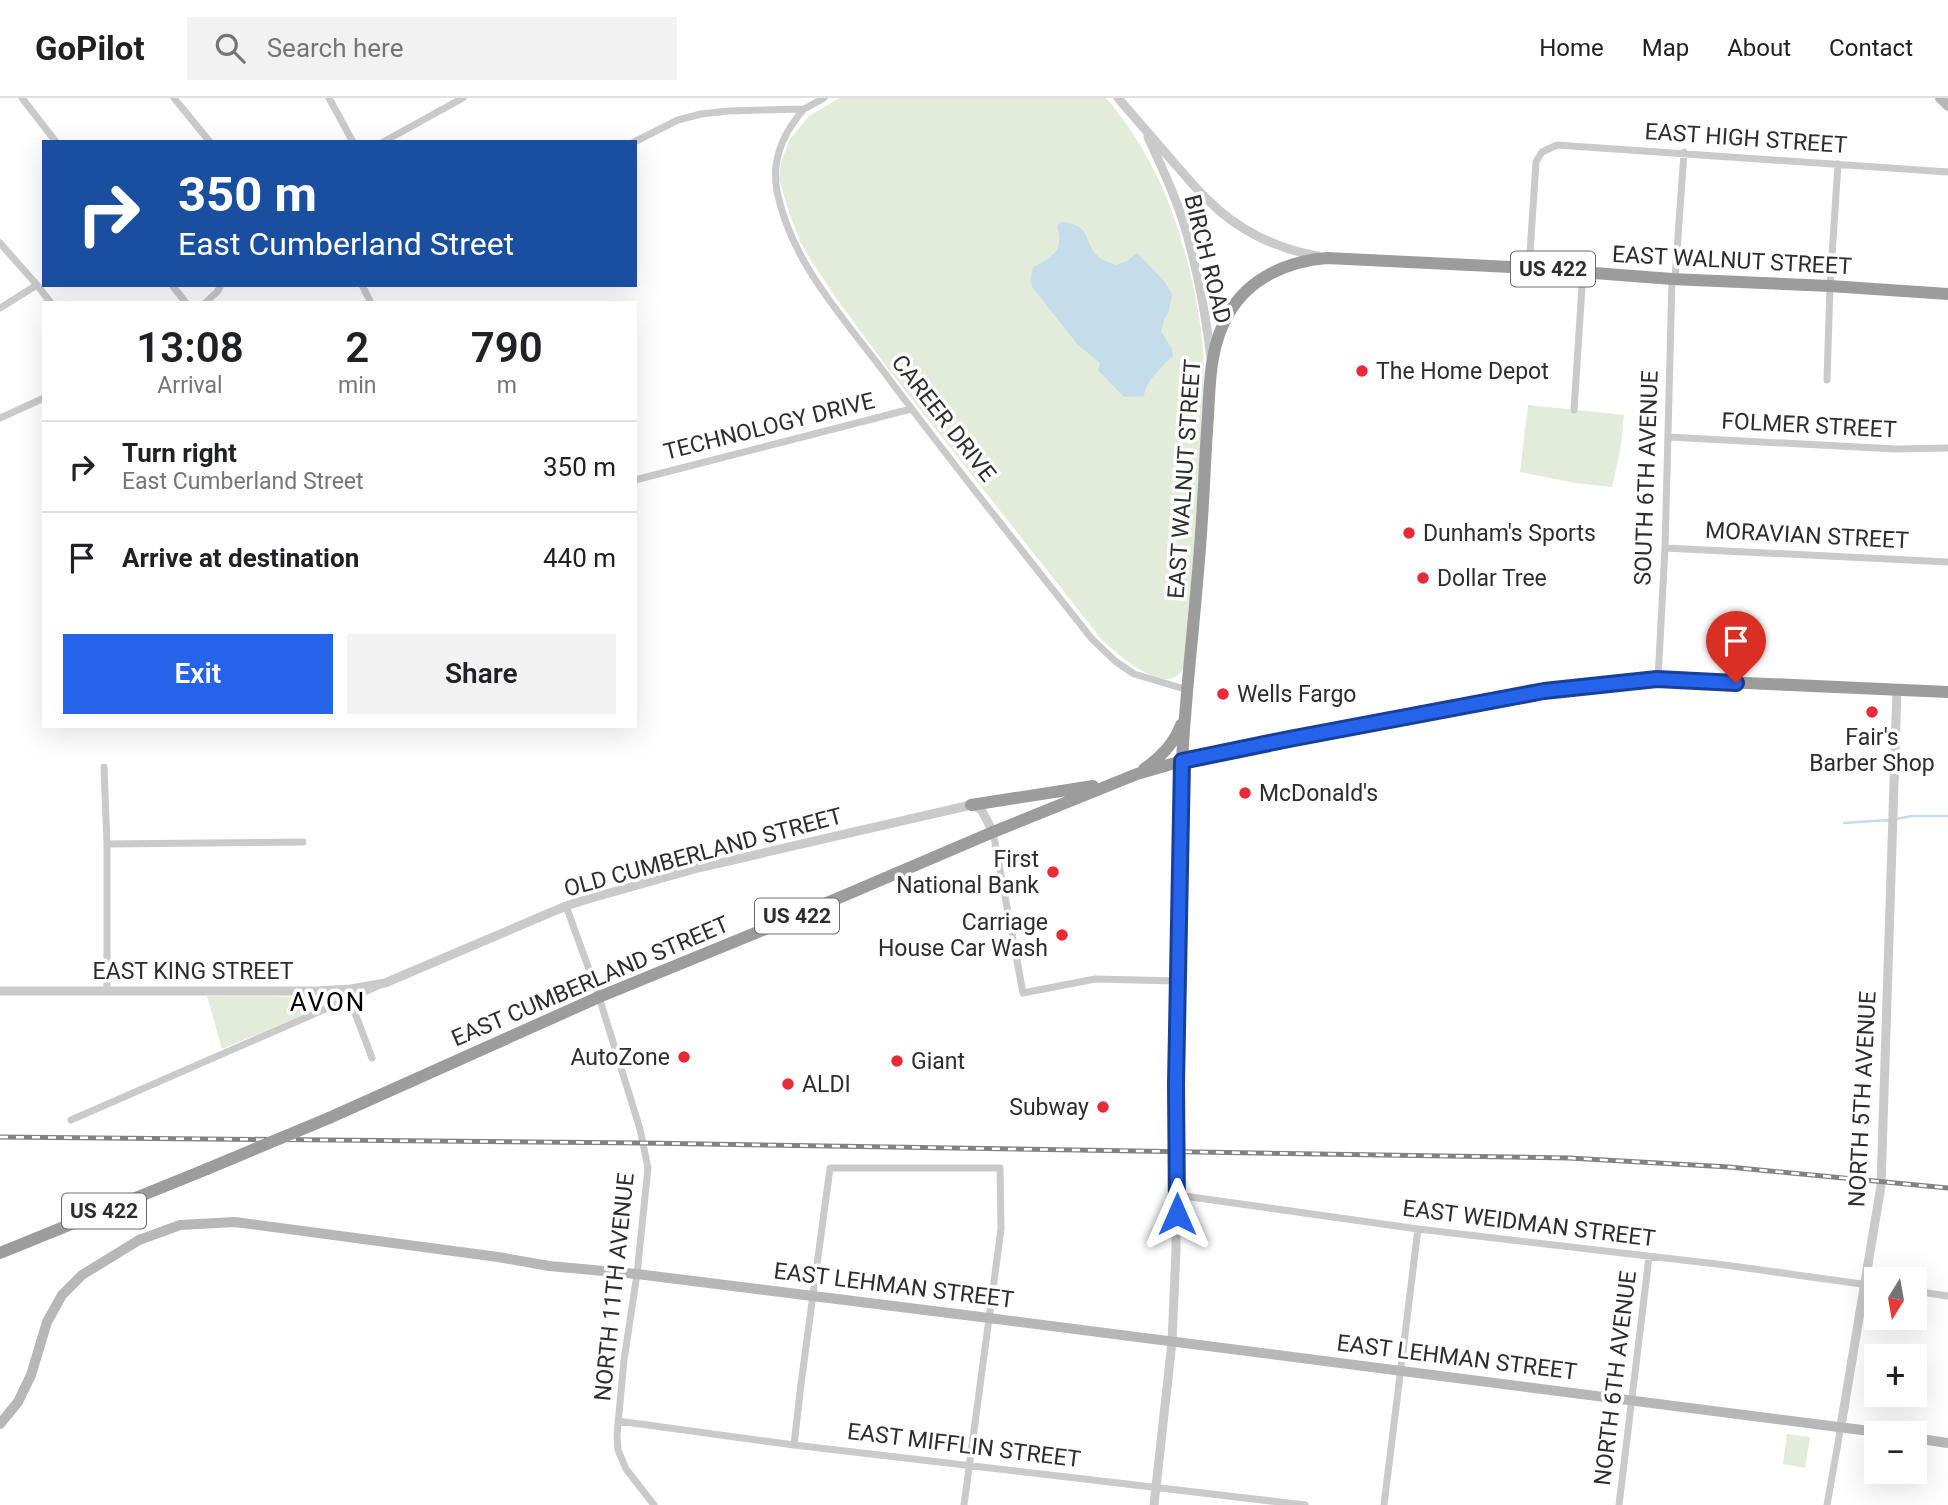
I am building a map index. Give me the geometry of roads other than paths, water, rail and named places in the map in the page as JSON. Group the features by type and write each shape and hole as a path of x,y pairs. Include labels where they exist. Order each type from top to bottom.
{"highway":[{"name":"EAST WALNUT STREET","path":"1182,761 1201,533 1211,361 1220,331 1230,311 1264,278 1284,266 1307,259 1326,258 1948,294"},
{"name":"EAST CUMBERLAND STREET","path":"0,1253 329,1118 599,997 993,832 1137,774 1182,761 1544,691 1657,679 1948,692"},
{"path":"1897,690 1906,685 1948,686"},
{"name":"US 422","path":"1137,774 1161,756 1173,742 1185,711"},
{"path":"971,805 1118,782"}],"main road":[{"path":"1940,98 1948,106"},
{"name":"EAST LEHMAN STREET","path":"0,1424 18,1402 31,1375 47,1322 61,1295 82,1275 139,1240 180,1225 235,1222 549,1266 637,1274 1864,1430"},
{"path":"1927,1440 1948,1443"}],"street":[{"path":"22,98 54,140"},
{"path":"174,98 208,140"},
{"path":"329,98 352,140"},
{"path":"387,140 463,98"},
{"path":"637,140 678,120 701,114 804,109 824,98"},
{"name":"BIRCH ROAD","path":"1118,98 1208,201 1231,220 1295,253 1326,258"},
{"name":"CAREER DRIVE","path":"804,109 786,134 775,172 786,224 816,279 912,409 1092,639 1115,661 1134,674 1188,690"},
{"name":"BIRCH ROAD","path":"1145,129 1186,231 1200,289 1211,361"},
{"name":"EAST HIGH STREET","path":"1529,268 1536,162 1542,152 1557,145 1948,172"},
{"name":"SOUTH 6TH AVENUE","path":"1657,679 1665,548 1673,279 1684,152"},
{"path":"1827,380 1838,164"},
{"path":"0,243 49,301"},
{"path":"1574,410 1583,271"},
{"path":"0,308 37,285"},
{"path":"174,287 184,301"},
{"path":"207,301 220,287"},
{"path":"0,418 42,399"},
{"name":"TECHNOLOGY DRIVE","path":"637,479 912,409"},
{"name":"FOLMER STREET","path":"1668,437 1896,449 1948,448"},
{"name":"MORAVIAN STREET","path":"1665,548 1948,562"},
{"name":"NORTH 5TH AVENUE","path":"1868,1267 1881,1186 1897,690"},
{"path":"1154,1505 1172,1342 1177,1195 1176,1084 1182,761"},
{"path":"104,767 107,990"},
{"path":"971,805 981,809 993,832 1023,993 1095,979 1178,981"},
{"name":"OLD CUMBERLAND STREET","path":"71,1120 566,906 698,868 971,805"},
{"path":"107,844 303,842"},
{"name":"NORTH 11TH AVENUE","path":"566,906 599,997 640,1129 648,1168 618,1421 618,1450 626,1469 654,1505"},
{"name":"EAST KING STREET","path":"0,991 316,990 351,989 385,983"},
{"path":"350,1000 372,1058"},
{"path":"794,1445 831,1168 1000,1168 1001,1230 964,1505"},
{"name":"EAST WEIDMAN STREET","path":"1177,1195 1418,1229 1864,1284"},
{"path":"1384,1505 1418,1229"},
{"name":"NORTH 6TH AVENUE","path":"1619,1505 1649,1256"},
{"name":"NORTH 5TH AVENUE","path":"1827,1505 1864,1290"},
{"path":"1927,1293 1948,1296"},
{"name":"EAST MIFFLIN STREET","path":"618,1421 794,1445 1305,1505"}],"water":[{"path":"1061,222 1078,226 1095,253 1108,262 1116,265 1137,253 1164,281 1172,294 1161,331 1172,349 1173,356 1151,380 1144,396 1124,397 1098,370 1100,363 1078,345 1032,287 1033,267 1056,252 1059,241 1057,226"}],"waterway":[{"path":"1896,819 1948,816"},
{"path":"1844,823 1890,820"}],"railway":[{"path":"0,1137 643,1143 1569,1158 1729,1167 1948,1188"}],"place":[{"name":"The Home Depot","path":"1362,371"},
{"name":"Dunham's Sports","path":"1409,533"},
{"name":"Dollar Tree","path":"1423,578"},
{"name":"Wells Fargo","path":"1223,694"},
{"name":"Fair's Barber Shop","path":"1872,712"},
{"name":"McDonald's","path":"1245,793"},
{"name":"First National Bank","path":"1053,872"},
{"name":"Carriage House Car Wash","path":"1062,935"},
{"name":"AutoZone","path":"684,1057"},
{"name":"Giant","path":"897,1061"},
{"name":"ALDI","path":"788,1084"},
{"name":"Subway","path":"1103,1107"}],"district":[{"name":"AVON","path":"328,1002"}]}
